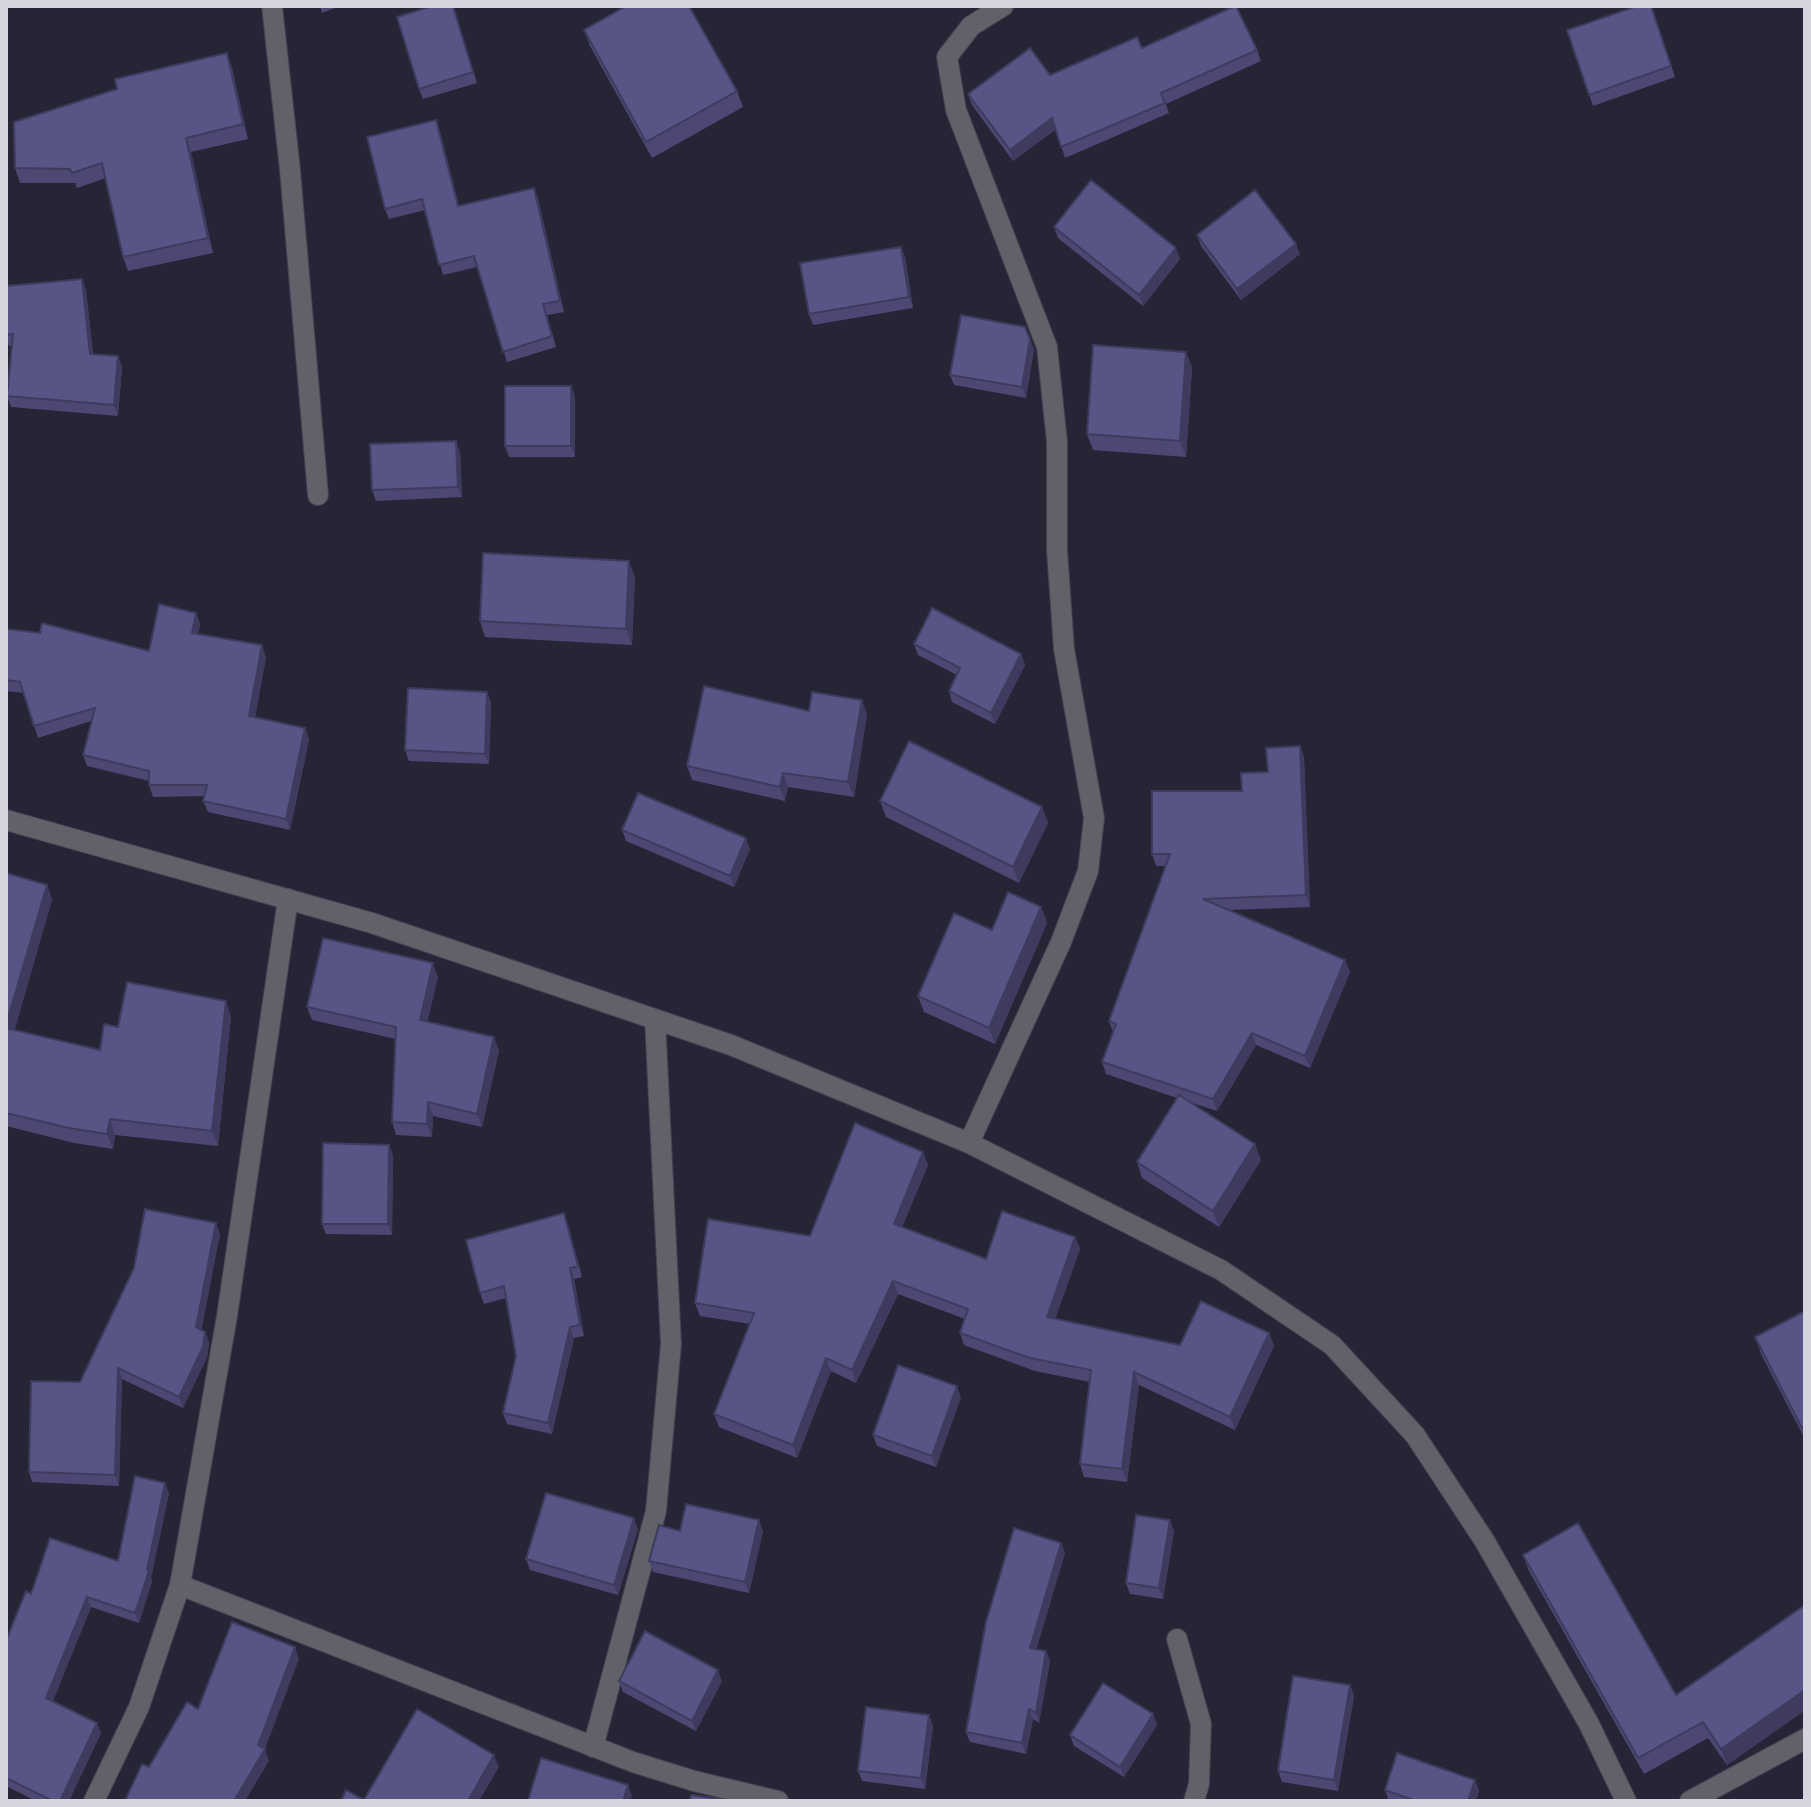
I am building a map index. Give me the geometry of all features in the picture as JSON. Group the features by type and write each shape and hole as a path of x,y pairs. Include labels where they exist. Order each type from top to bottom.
{"street":[{"path":"272,6 290,170 318,495"},
{"path":"969,1143 1061,942 1088,871 1094,818 1064,649 1057,550 1057,442 1047,347 956,110 947,57 971,26 1003,6"},
{"path":"6,820 372,923 731,1045 969,1143 1221,1270 1332,1345 1415,1435 1484,1540 1589,1724 1626,1801"},
{"path":"94,1801 139,1707 180,1585 227,1316 288,899"},
{"path":"593,1747 656,1511 671,1344 655,1019"},
{"path":"180,1585 593,1747 694,1781 778,1801"},
{"path":"1177,1639 1201,1724 1199,1784 1194,1801"},
{"path":"1690,1801 1805,1739"}],"building":[{"path":"432,6 453,6 473,72 419,89 397,17"},
{"path":"626,6 689,6 737,91 646,142 584,30"},
{"path":"1236,6 1257,50 1161,93 1165,103 1061,147 1052,118 1010,150 968,94 1030,48 1050,75 1137,37 1142,48"},
{"path":"1637,6 1651,6 1671,66 1589,95 1567,30"},
{"path":"227,53 243,124 186,138 208,238 123,257 102,163 72,173 70,169 15,168 14,122 117,89 115,79"},
{"path":"436,120 458,206 534,188 560,301 543,304 552,336 503,352 474,256 439,265 422,199 385,209 367,137"},
{"path":"1091,180 1176,248 1139,295 1054,227"},
{"path":"1255,190 1296,244 1237,289 1197,235"},
{"path":"901,247 909,297 809,314 800,263"},
{"path":"82,279 90,354 118,356 114,405 7,396 13,334 6,335 6,286"},
{"path":"961,315 1025,327 1030,339 1022,387 950,375"},
{"path":"1093,345 1186,352 1180,441 1087,434"},
{"path":"505,386 571,386 571,446 505,446"},
{"path":"456,441 458,487 372,490 370,444"},
{"path":"483,553 629,561 626,629 480,621"},
{"path":"159,604 196,613 192,633 262,645 249,716 305,728 286,819 203,801 207,785 149,785 149,771 83,755 95,708 34,726 20,682 6,680 6,629 40,633 42,623 149,651"},
{"path":"932,608 1021,654 991,713 949,691 960,668 914,644"},
{"path":"704,686 809,711 812,692 862,700 848,782 783,773 780,787 687,766"},
{"path":"408,688 487,692 485,754 405,750"},
{"path":"909,741 1042,807 1013,867 880,801"},
{"path":"1300,746 1306,895 1203,899 1345,960 1305,1056 1252,1033 1213,1099 1102,1062 1116,1024 1109,1021 1170,854 1152,854 1152,791 1242,791 1241,773 1268,772 1266,748"},
{"path":"638,793 746,838 730,876 622,830"},
{"path":"6,873 47,885 6,1025"},
{"path":"1008,892 1041,907 989,1028 918,996 954,913 992,930"},
{"path":"323,938 433,963 420,1020 494,1037 477,1114 428,1102 427,1124 392,1122 396,1027 307,1007"},
{"path":"127,982 226,1001 212,1131 110,1119 107,1134 6,1113 6,1028 100,1050 104,1024 118,1027"},
{"path":"1179,1095 1255,1144 1213,1211 1137,1162"},
{"path":"855,1123 923,1152 894,1224 986,1259 1002,1211 1075,1237 1047,1317 1180,1345 1201,1301 1269,1333 1230,1417 1134,1372 1122,1469 1080,1464 1091,1370 1030,1358 960,1333 968,1309 893,1281 852,1370 826,1358 793,1445 714,1414 754,1313 695,1303 708,1219 810,1236"},
{"path":"323,1143 389,1145 388,1224 322,1224"},
{"path":"145,1209 216,1223 196,1327 205,1332 203,1347 179,1397 118,1368 115,1475 29,1472 31,1381 80,1382 134,1268"},
{"path":"564,1213 578,1266 570,1268 580,1325 570,1327 548,1423 503,1413 516,1356 504,1286 480,1293 466,1240"},
{"path":"1805,1311 1805,1434 1755,1337"},
{"path":"898,1365 957,1386 932,1456 873,1435"},
{"path":"135,1476 165,1483 149,1571 135,1613 87,1597 46,1698 97,1723 60,1801 53,1801 6,1778 6,1641 26,1591 31,1594 50,1538 118,1561"},
{"path":"546,1493 634,1518 614,1585 526,1559"},
{"path":"686,1504 759,1520 745,1582 649,1561 659,1525 680,1531"},
{"path":"1136,1515 1170,1520 1159,1588 1126,1583"},
{"path":"1578,1523 1676,1695 1805,1605 1805,1690 1721,1749 1703,1722 1638,1758 1523,1555"},
{"path":"1014,1528 1061,1543 1030,1648 1046,1651 1036,1713 1029,1709 1022,1743 966,1732 986,1622"},
{"path":"232,1622 295,1647 258,1745 265,1749 234,1801 125,1801 142,1764 149,1767 187,1702 198,1709"},
{"path":"645,1631 718,1670 692,1721 619,1681"},
{"path":"1293,1676 1350,1685 1334,1780 1278,1771"},
{"path":"1103,1683 1153,1714 1120,1767 1070,1735"},
{"path":"866,1707 929,1715 921,1778 858,1771"},
{"path":"417,1709 494,1755 468,1801 341,1801 346,1790 364,1800"},
{"path":"1397,1753 1475,1780 1468,1801 1416,1801 1385,1790"},
{"path":"541,1758 628,1785 623,1801 528,1801"},
{"path":"691,1795 734,1801 690,1801"}]}
